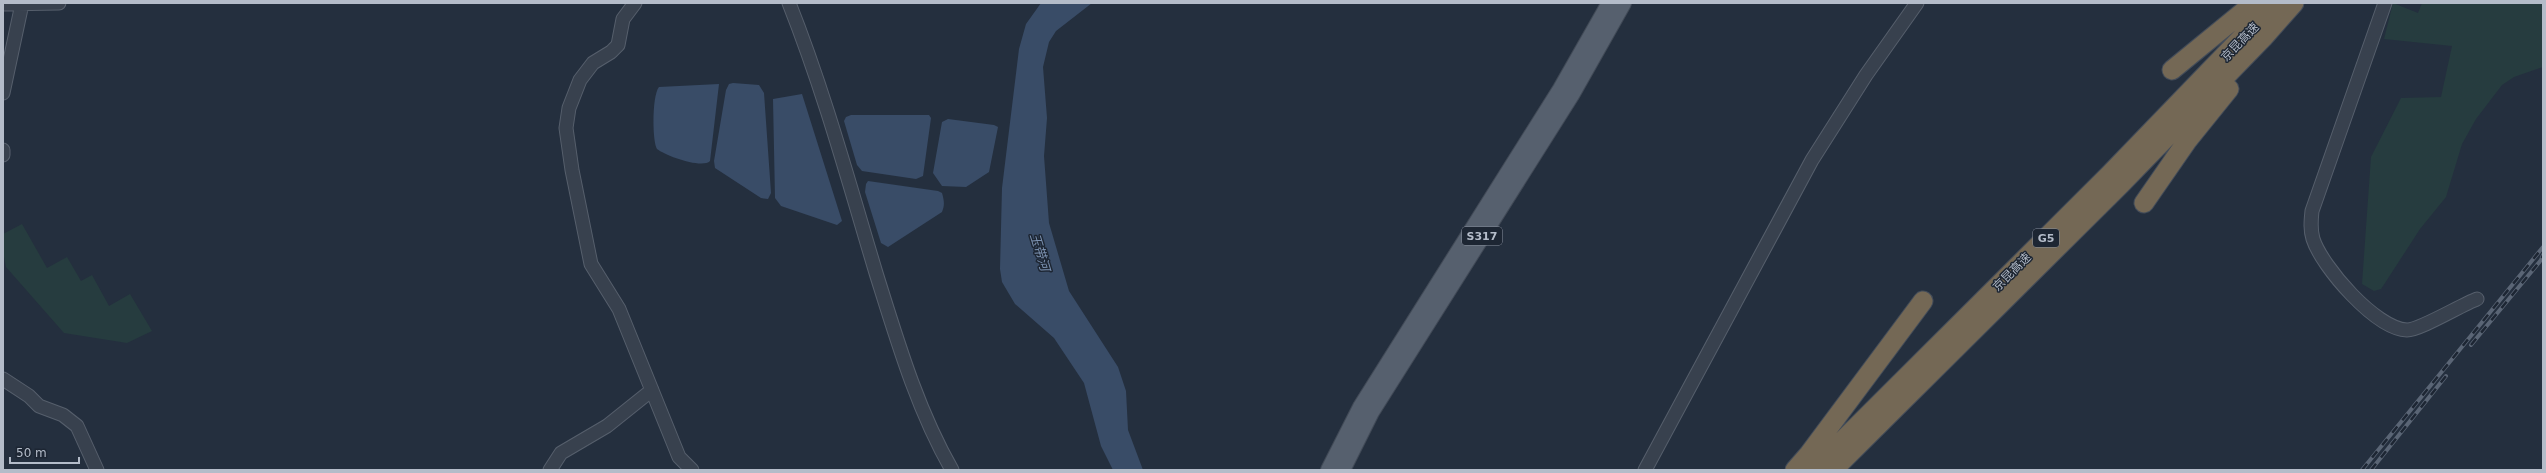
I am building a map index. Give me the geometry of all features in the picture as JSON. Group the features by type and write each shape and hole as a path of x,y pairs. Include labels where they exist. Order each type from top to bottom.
{"highway":[{"path":"2172,70 2254,3"},
{"name":"京昆高速","path":"1813,470 2110,174 2275,3"},
{"name":"京昆高速","path":"1834,470 2079,226 2269,32 2294,3"},
{"path":"2144,203 2269,32"},
{"path":"1795,470 1814,448 1923,301"}],"main road":[{"name":"S317","path":"1329,470 1360,407 1561,89 1610,3"},
{"name":"S317","path":"1342,470 1370,412 1571,95 1623,3"}],"street":[{"path":"3,4 59,3"},
{"path":"635,3 623,18 618,44 611,52 593,63 580,80 569,108 566,128 572,170 591,264 619,309 679,457 692,470"},
{"path":"790,3 845,170 894,332 929,426 952,470"},
{"path":"1645,470 1812,160 1866,75 1917,3"},
{"path":"2385,3 2312,212 2310,226 2314,241 2320,253 2345,287 2366,308 2398,328 2415,328 2477,299"},
{"path":"3,93 22,4"},
{"path":"3,150 3,156"},
{"path":"3,379 29,396 39,406 70,420 77,426 97,470"},
{"path":"550,470 561,453 608,426 652,390"}],"green space":[{"path":"2393,3 2418,13 2422,3 2543,3 2543,67 2514,77 2502,85 2476,119 2462,144 2446,197 2420,229 2381,289 2374,291 2362,284 2371,157 2401,98 2441,97 2452,46 2384,39"},
{"path":"22,224 47,268 67,257 81,281 92,275 109,306 130,294 152,331 127,343 64,333 6,267 3,252 3,234"}],"water":[{"name":"玉带河","path":"1041,3 1092,3 1056,31 1049,42 1043,67 1047,118 1044,156 1049,223 1069,291 1118,367 1126,391 1128,430 1143,470 1113,470 1101,446 1084,383 1054,338 1015,304 1002,282 1000,269 1002,188 1019,49 1026,24"},
{"path":"719,84 710,161 706,163 692,163 668,155 657,149 654,137 654,108 659,87"},
{"path":"729,84 759,85 764,93 771,193 768,199 761,198 715,168 714,161 726,90"},
{"path":"802,94 842,221 837,225 781,206 775,198 773,99"},
{"path":"851,115 929,115 931,118 923,176 916,179 862,171 857,165 844,121 846,117"},
{"path":"948,119 994,125 998,127 989,172 966,187 942,186 933,173 942,122"},
{"path":"868,181 938,191 942,193 943,198 944,205 942,212 888,247 881,243 865,192"}],"railway":[{"path":"2362,470 2543,247"},
{"path":"2471,345 2541,260 2543,255"},
{"path":"2371,470 2446,376"}]}
